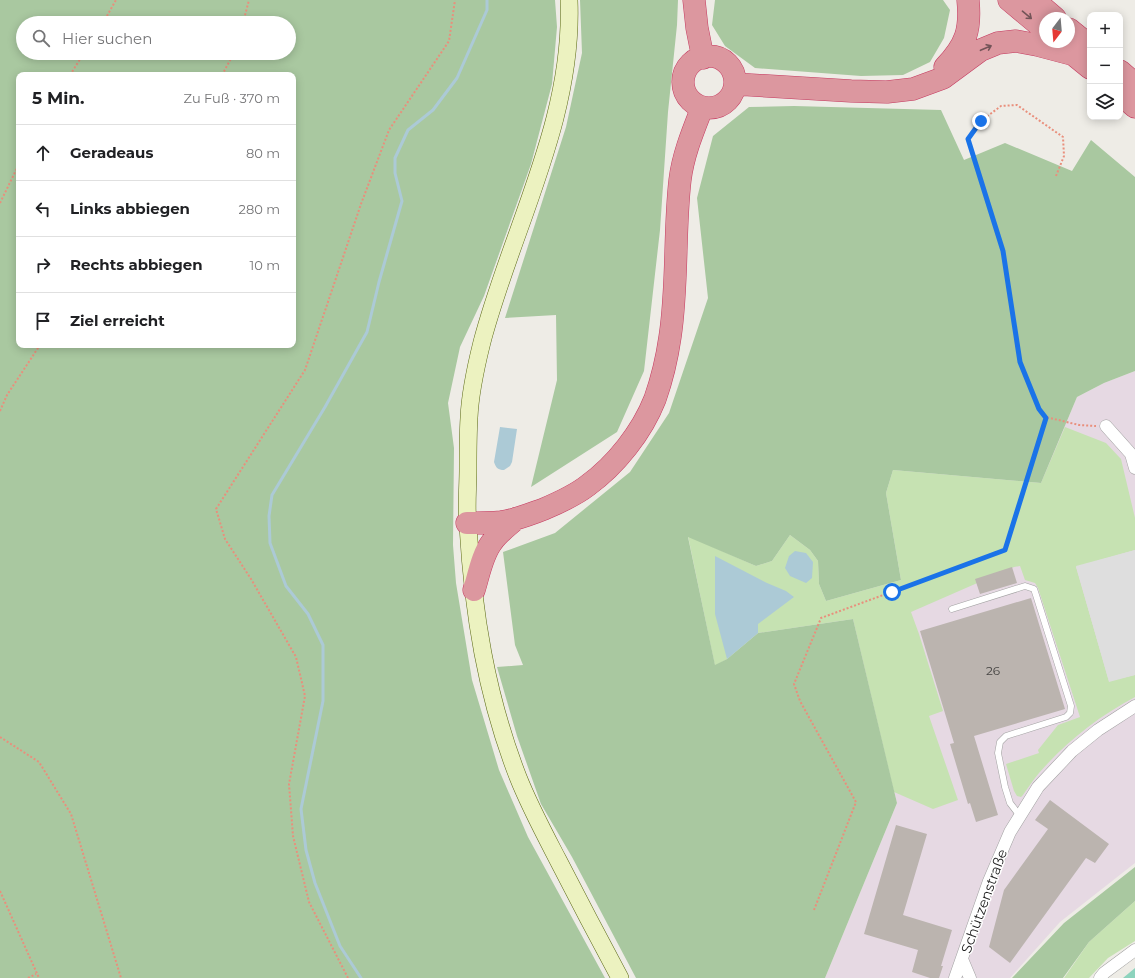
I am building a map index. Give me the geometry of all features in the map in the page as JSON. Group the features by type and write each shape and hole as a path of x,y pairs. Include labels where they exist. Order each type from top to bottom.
{"highway":[{"path":"694,0 697,28 703,58"},
{"path":"929,82 956,56 965,40 970,17 968,0"},
{"path":"1009,0 1039,25"},
{"path":"1034,0 1048,12"},
{"path":"735,84 851,92 887,92 913,89 942,78 980,50 998,43 1016,41 1079,53"},
{"path":"1075,43 1079,53"},
{"path":"712,56 724,61 731,68 734,75 735,84 733,94 724,104 713,108 702,108 690,100 684,89 683,77 688,67 695,61 712,56"},
{"path":"1123,74 1135,84"},
{"path":"1123,97 1135,107"},
{"path":"467,524 501,522 524,517 561,501 586,487 607,469 634,437 646,417 655,400 664,372 670,336 680,179 686,154 702,108"},
{"path":"474,590 485,556 491,543 501,531 517,518"}],"main road":[{"path":"569,0 570,26 561,99 535,183 488,321 474,378 469,416 467,524 478,629 485,668 503,735 518,778 556,856 620,978"}],"street":[{"path":"1106,426 1131,454 1135,468"},
{"name":"Schützenstraße","path":"956,978 989,881 1010,832 1038,787 1072,751 1098,730 1135,706"},
{"path":"1100,978 1104,973 1135,950"},
{"name":"Schützenstraße","path":"962,959 970,978"}],"lane":[{"path":"952,609 1025,586 1034,589 1036,595 1072,706 1066,717 1006,736 1000,742 998,753 1005,787 1010,803 1020,816"}],"path":[{"path":"107,16 116,0"},
{"path":"245,16 249,0"},
{"path":"348,978 309,902 293,836 289,784 306,696 296,657 251,579 225,539 216,509 305,370 361,204 389,130 449,41 455,0"},
{"path":"72,72 80,60"},
{"path":"224,72 230,60"},
{"path":"1056,176 1064,156 1063,137 1017,104 1001,106 981,121 968,139 1003,251 1020,362 1039,409 1046,418 1078,425 1106,426"},
{"path":"0,203 16,170"},
{"path":"0,411 7,395 38,348"},
{"path":"814,910 856,802 800,701 794,684 821,618 1005,550 1046,418"},
{"path":"0,737 39,762 71,814 121,978"},
{"path":"0,891 39,978"},
{"path":"28,978 36,974"}],"shaded area":[{"path":"1135,371 1135,863 1060,922 1010,978 825,978 897,803 853,619 1041,483 1077,397 1104,383"},
{"path":"1135,550 1135,675 1109,682 1076,566"}],"green space":[{"path":"0,0 555,0 557,27 552,84 531,164 484,296 460,347 448,403 454,448 453,545 456,583 472,680 499,770 528,837 605,978 0,978"},
{"path":"580,0 678,0 677,25 668,112 660,230 644,371 617,432 531,487 557,380 556,315 505,318 566,127 582,53"},
{"path":"715,0 943,0 950,10 944,38 930,62 903,75 861,76 755,68 725,46 712,25"},
{"path":"794,106 941,110 964,160 1005,143 1072,171 1091,140 1135,177 1135,371 1104,383 1077,397 1041,483 893,470 886,493 901,580 826,601 819,584 818,561 810,550 790,535 772,561 756,566 688,537 715,665 727,659 758,633 853,619 897,803 825,978 636,978 572,857 541,804 517,736 497,667 523,665 515,645 503,552 555,533 630,472 669,413 708,298 697,198 713,136 749,107"},
{"path":"1065,427 1106,443 1121,459 1135,518 1135,550 1076,567 1109,681 1135,675 1135,697 1096,721 1072,740 1039,773 1021,797 1017,796 1014,791 1006,764 1039,753 1038,750 1058,725 1080,717 1038,588 1035,583 1025,580 1020,566 1014,567 911,612 943,711 929,716 958,800 933,809 894,792 853,619 758,633 727,659 715,666 688,536 756,566 772,561 790,535 810,550 818,561 819,584 826,601 901,580 886,493 893,470 1041,483"},
{"path":"1135,867 1135,901 1089,942 1063,978 1012,978 1064,923"},
{"path":"1135,901 1135,941 1108,958 1089,978 1064,978 1089,942"},
{"path":"1135,968 1135,978 1123,978"}],"water":[{"path":"500,427 517,429 512,462 510,466 504,470 500,470 494,462"},
{"path":"795,551 806,553 813,562 812,578 806,583 790,576 785,568 789,556"},
{"path":"715,556 767,583 786,591 794,597 758,624 758,633 727,659 715,614"}],"building":[{"path":"1012,567 1017,583 980,594 975,579"},
{"path":"1031,598 1065,709 974,736 998,815 976,822 970,803 968,804 950,744 954,743 920,631"},
{"path":"1050,800 1109,844 1095,863 1086,858 1010,963 989,947 1004,890 1048,829 1035,820"},
{"path":"896,825 927,834 903,915 952,930 941,966 943,966 939,978 930,978 912,972 918,950 864,934"}],"waterway":[{"path":"361,978 340,946 315,883 306,850 301,809 323,701 323,645 308,614 286,586 270,543 269,516 272,495 325,407 367,332 379,282 402,201 395,173 395,158 408,130 433,110 457,78 487,10 487,0"}],"route":[{"path":"892,592 1005,550 1046,418 1039,409 1033,397 1020,362 1003,251 968,139 981,121"}]}
